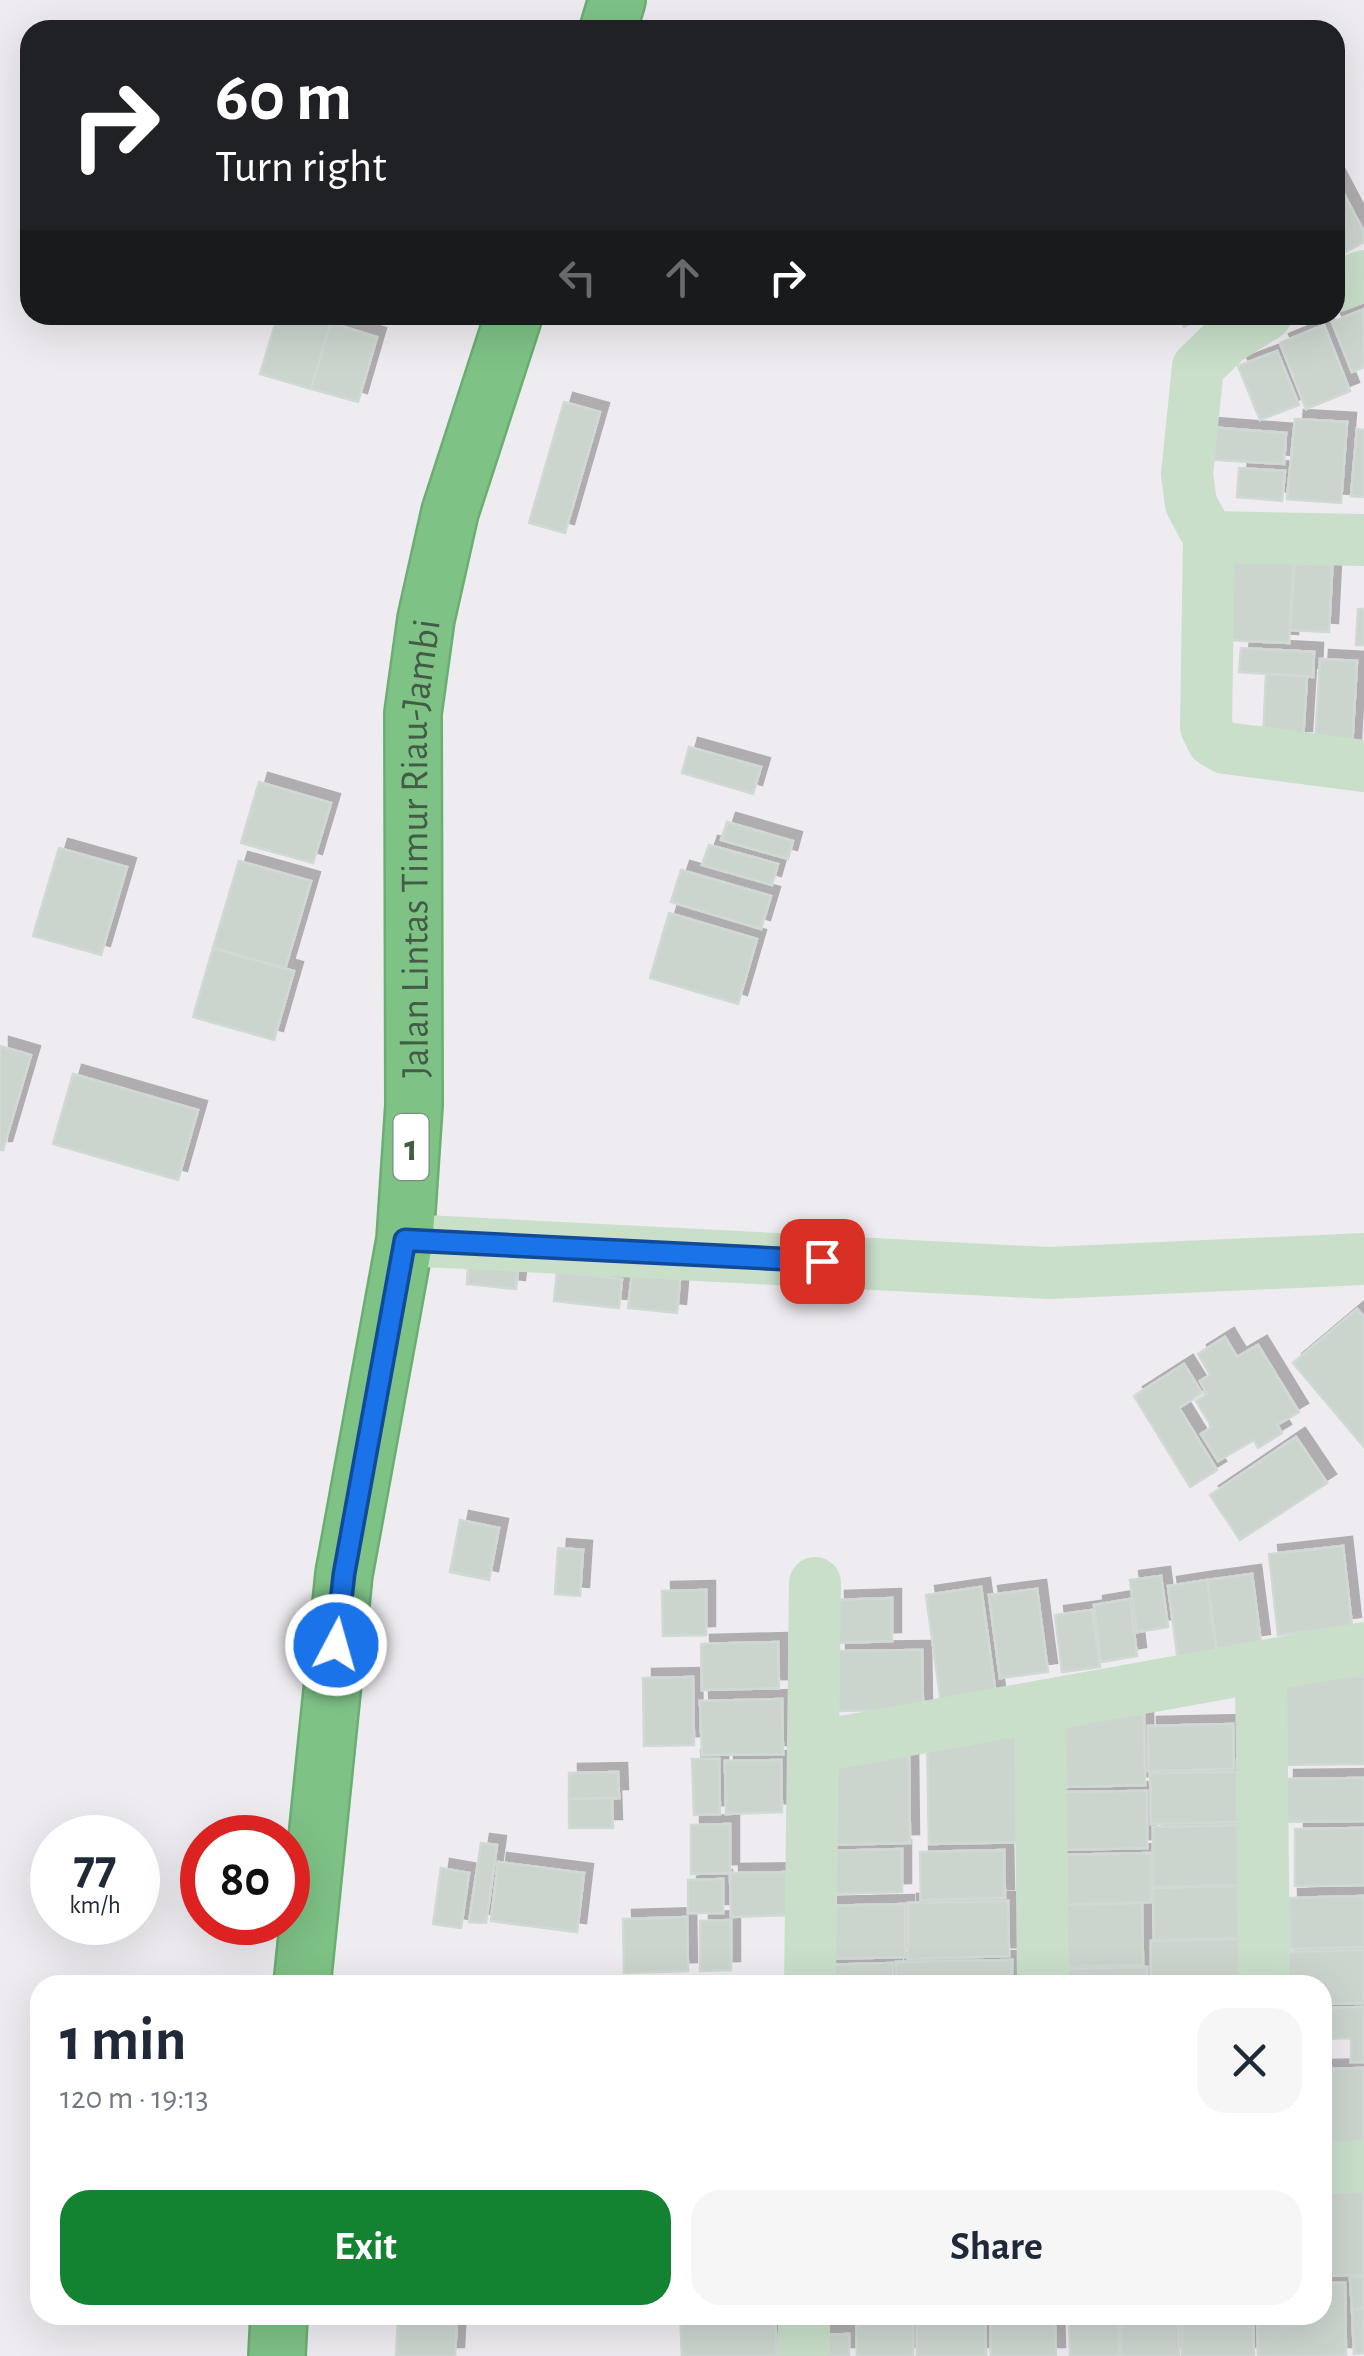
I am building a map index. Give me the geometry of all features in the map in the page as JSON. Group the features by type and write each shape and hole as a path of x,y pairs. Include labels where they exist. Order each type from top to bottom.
{"highway":[{"name":"Jalan Lintas Timur Riau-Jambi","path":"303,1975 344,1574 405,1240 414,1105 413,713 426,619 450,512 511,325"},
{"path":"277,2356 279,2325"}],"street":[{"path":"1250,325 1227,339 1198,367 1187,474 1191,504 1210,537 1206,727 1213,740 1225,748 1364,766"},
{"path":"1210,537 1364,540"},
{"path":"405,1240 1049,1273 1364,1259"},
{"path":"810,1975 815,1583"},
{"path":"814,1747 1364,1648"},
{"path":"1261,1667 1264,1975"},
{"path":"1040,1708 1043,1975"},
{"path":"1332,2168 1364,2166"},
{"path":"804,2325 804,2356"}],"building":[{"path":"1345,196 1364,232 1364,242 1345,252"},
{"path":"1364,309 1364,367 1352,372 1333,325 1345,325 1345,317"},
{"path":"275,325 330,325 311,389 260,374"},
{"path":"330,325 377,337 358,402 311,389"},
{"path":"1324,325 1350,391 1306,409 1280,343"},
{"path":"1277,351 1299,405 1260,420 1238,366"},
{"path":"564,402 600,412 565,533 529,523"},
{"path":"1295,419 1347,422 1341,503 1287,499"},
{"path":"1208,427 1286,433 1284,464 1205,459"},
{"path":"1357,429 1364,430 1364,497 1351,496"},
{"path":"1239,468 1285,471 1282,501 1237,497"},
{"path":"1295,551 1333,553 1329,632 1290,630"},
{"path":"1233,558 1294,561 1289,643 1228,640"},
{"path":"1358,609 1364,609 1364,645 1356,645"},
{"path":"1241,648 1314,652 1313,677 1239,672"},
{"path":"1320,659 1357,661 1352,748 1315,746"},
{"path":"1266,674 1307,676 1303,740 1263,739"},
{"path":"689,747 761,767 753,794 682,773"},
{"path":"259,782 331,803 313,863 241,843"},
{"path":"727,822 793,841 788,859 721,840"},
{"path":"709,845 778,864 772,885 702,865"},
{"path":"59,848 127,867 101,955 33,936"},
{"path":"239,861 311,881 285,969 213,948"},
{"path":"681,870 771,896 761,929 671,902"},
{"path":"669,913 757,939 738,1004 650,978"},
{"path":"213,948 294,971 274,1040 193,1017"},
{"path":"0,1046 31,1055 3,1150 0,1150"},
{"path":"73,1074 198,1110 178,1180 53,1144"},
{"path":"468,1265 518,1270 516,1289 467,1284"},
{"path":"557,1272 622,1279 619,1308 554,1301"},
{"path":"632,1274 680,1279 677,1313 628,1308"},
{"path":"1357,1309 1364,1317 1364,1447 1293,1363"},
{"path":"1225,1337 1237,1357 1258,1345 1299,1412 1277,1425 1282,1433 1258,1448 1254,1440 1218,1461 1201,1434 1212,1427 1196,1401 1207,1394 1200,1381 1210,1375 1198,1354"},
{"path":"1184,1364 1202,1393 1179,1408 1217,1470 1190,1487 1134,1396"},
{"path":"1296,1437 1327,1483 1240,1540 1210,1495"},
{"path":"460,1520 499,1528 489,1580 450,1572"},
{"path":"1343,1546 1352,1626 1278,1635 1269,1554"},
{"path":"558,1548 583,1550 580,1596 555,1594"},
{"path":"1252,1574 1261,1643 1216,1649 1207,1580"},
{"path":"1161,1576 1168,1627 1137,1632 1130,1580"},
{"path":"1207,1580 1217,1655 1178,1661 1168,1586"},
{"path":"981,1587 996,1696 941,1703 926,1595"},
{"path":"1037,1589 1048,1672 1000,1678 989,1595"},
{"path":"706,1590 706,1635 663,1636 662,1591"},
{"path":"892,1598 892,1641 837,1643 836,1600"},
{"path":"1130,1599 1137,1656 1101,1662 1094,1605"},
{"path":"1092,1610 1100,1667 1062,1672 1055,1615"},
{"path":"778,1642 779,1688 702,1690 701,1644"},
{"path":"922,1650 923,1709 838,1711 837,1651"},
{"path":"1364,1676 1364,1764 1280,1765 1279,1678"},
{"path":"693,1677 694,1745 644,1746 643,1678"},
{"path":"782,1699 783,1754 702,1755 700,1701"},
{"path":"1144,1715 1145,1785 1061,1787 1060,1716"},
{"path":"1233,1724 1234,1769 1148,1771 1148,1726"},
{"path":"1027,1735 1028,1842 929,1844 927,1737"},
{"path":"909,1755 910,1843 820,1845 819,1757"},
{"path":"692,1759 719,1759 720,1814 694,1815"},
{"path":"781,1760 782,1812 726,1814 725,1761"},
{"path":"618,1772 619,1798 569,1799 569,1773"},
{"path":"1243,1772 1244,1822 1151,1824 1150,1773"},
{"path":"1364,1778 1364,1821 1285,1822 1285,1779"},
{"path":"1147,1791 1147,1848 1054,1850 1053,1792"},
{"path":"612,1798 613,1828 569,1828 569,1799"},
{"path":"730,1824 730,1873 691,1874 691,1825"},
{"path":"1244,1825 1245,1885 1153,1887 1153,1827"},
{"path":"1364,1828 1364,1885 1295,1886 1295,1829"},
{"path":"481,1843 497,1845 486,1923 469,1922"},
{"path":"902,1849 902,1892 828,1894 828,1851"},
{"path":"1004,1850 1005,1898 921,1900 920,1852"},
{"path":"1151,1853 1151,1902 1058,1905 1057,1855"},
{"path":"498,1862 584,1873 577,1932 491,1921"},
{"path":"441,1868 469,1873 461,1928 433,1924"},
{"path":"792,1872 792,1915 731,1917 730,1873"},
{"path":"723,1879 723,1913 688,1913 688,1880"},
{"path":"1245,1886 1245,1938 1154,1940 1153,1888"},
{"path":"1364,1896 1364,1947 1290,1949 1289,1898"},
{"path":"1008,1901 1009,1956 908,1959 908,1903"},
{"path":"1142,1903 1143,1965 1059,1967 1058,1905"},
{"path":"905,1904 905,1957 824,1959 823,1906"},
{"path":"687,1917 688,1971 624,1973 623,1919"},
{"path":"731,1920 731,1970 700,1971 700,1921"},
{"path":"1245,1939 1246,1975 1151,1975 1151,1941"},
{"path":"1364,1950 1364,2003 1332,2004 1332,1975 1286,1975 1286,1952"},
{"path":"1012,1960 1012,1975 897,1975 896,1962"},
{"path":"893,1963 893,1975 822,1975 821,1965"},
{"path":"1147,1967 1147,1975 1065,1975 1065,1969"},
{"path":"1364,2007 1364,2062 1351,2062 1351,2038 1332,2039 1332,2008"},
{"path":"1364,2068 1364,2142 1332,2143 1332,2069"},
{"path":"1332,2192 1364,2192 1364,2275 1332,2276"},
{"path":"1350,2277 1364,2277 1364,2308 1352,2309"},
{"path":"1332,2283 1345,2283 1346,2356 1258,2356 1257,2325 1332,2325"},
{"path":"1364,2308 1364,2353 1354,2354 1352,2309"},
{"path":"398,2325 457,2325 455,2356 396,2356"},
{"path":"680,2325 775,2325 777,2356 682,2356"},
{"path":"856,2325 913,2325 913,2356 857,2356"},
{"path":"917,2325 985,2325 986,2356 917,2356"},
{"path":"990,2325 1055,2325 1056,2356 991,2356"},
{"path":"1069,2325 1118,2325 1119,2356 1070,2356"},
{"path":"1121,2325 1179,2325 1179,2356 1121,2356"},
{"path":"1182,2325 1253,2325 1254,2356 1182,2356"},
{"path":"849,2334 849,2356 823,2356 822,2335"}],"route":[{"path":"336,1645 344,1574 405,1240 822,1261"}]}
